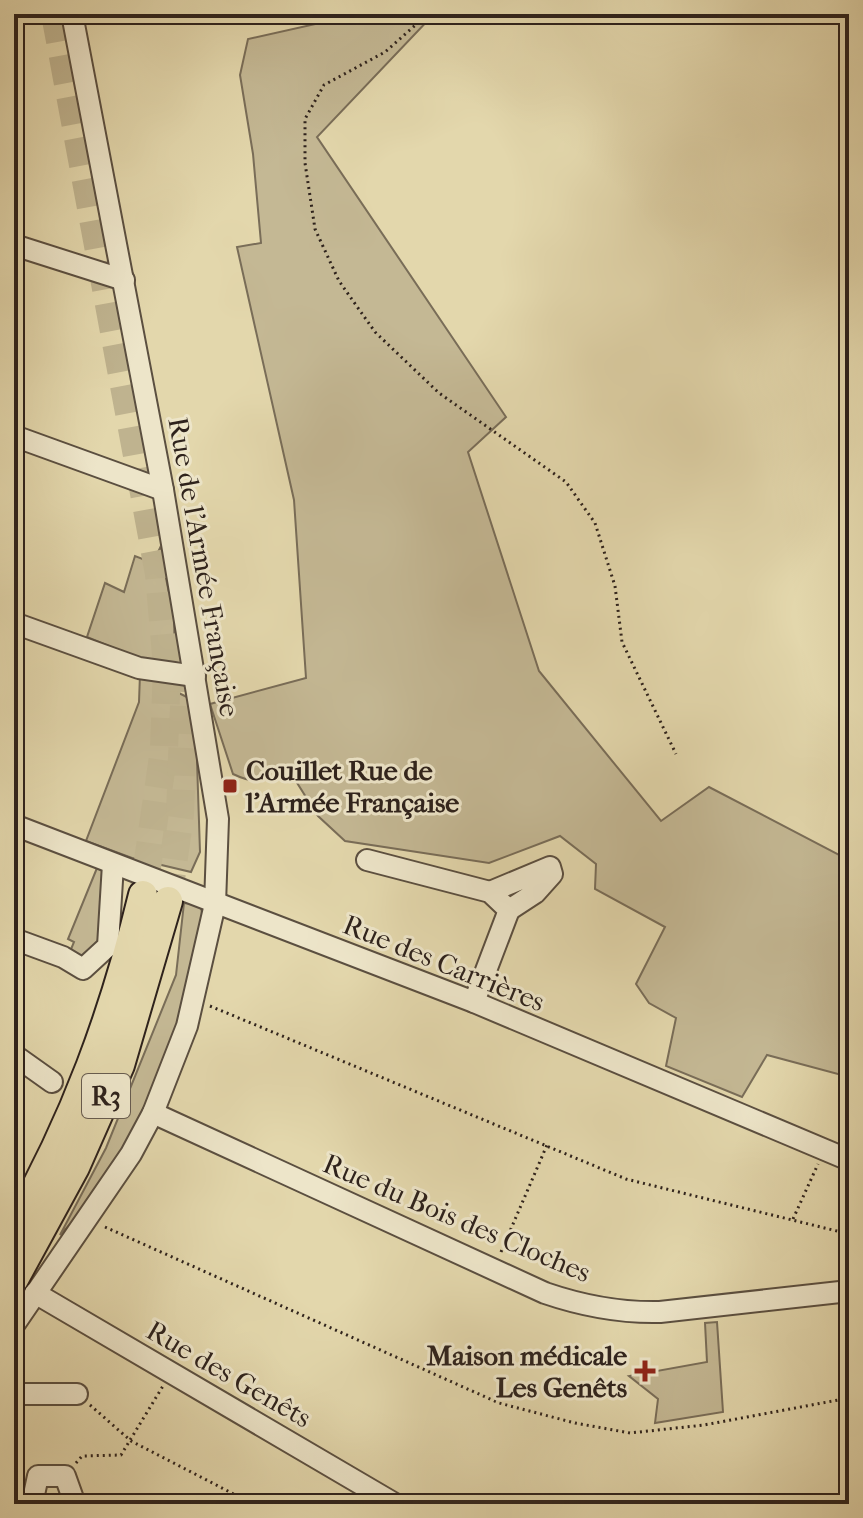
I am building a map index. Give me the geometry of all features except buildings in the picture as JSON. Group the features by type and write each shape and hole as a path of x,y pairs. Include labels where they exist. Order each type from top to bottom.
{"highway":[{"name":"R3","path":"14,1228 54,1157 97,1056 125,969 155,898 120,1065 24,1286"}],"street":[{"name":"Rue de l'Armée Française","path":"14,1325 24,1286 87,1218 131,1154 153,1113 177,1059 215,904 218,819 163,490 72,14"},
{"path":"14,245 124,280"},
{"path":"14,436 163,490"},
{"path":"14,623 139,668 195,676"},
{"name":"Rue des Carrières","path":"14,825 474,1002 849,1160"},
{"path":"367,860 490,892 509,910"},
{"path":"14,939 63,957 83,969 108,946 113,864"},
{"path":"474,1002 509,910 535,893 552,874 550,867 490,892"},
{"path":"14,1055 52,1082"},
{"name":"Rue du Bois des Cloches","path":"153,1113 557,1297 629,1313 849,1291"},
{"name":"Rue des Genêts","path":"24,1286 395,1504"},
{"path":"14,1394 77,1394"},
{"path":"32,1504 38,1476 65,1476 75,1504"}],"path":[{"path":"428,14 385,52 324,85 305,119 305,163 315,229 339,281 375,332 439,393 566,482 595,523 615,586 622,642 676,754"},
{"path":"194,999 626,1179 849,1234"},
{"path":"494,1268 547,1145"},
{"path":"792,1221 825,1150"},
{"path":"14,1165 22,1170"},
{"path":"87,1218 499,1403 575,1423 630,1433 704,1425 849,1398"},
{"path":"65,1476 82,1456 121,1455 170,1372"},
{"path":"77,1394 131,1441 253,1504"}],"shaded area":[{"path":"360,14 434,14 317,137 506,417 468,452 539,671 661,821 709,787 849,860 849,1077 767,1055 742,1097 666,1066 676,1018 649,1003 636,984 665,927 595,889 596,864 560,836 489,863 345,841 318,816 287,767 261,781 233,774 210,704 306,678 294,500 237,247 261,243 253,154 240,75 248,39"},
{"path":"160,548 174,618 175,661 140,659 87,637 105,583 124,592 135,556 153,563"},
{"path":"140,674 195,701 200,852 191,872 132,858 86,841 139,702"},
{"path":"97,868 109,874 100,934 89,964 69,954 74,942 68,939"},
{"path":"184,903 200,904 201,931 188,995 163,1070 129,1142 85,1207 60,1235 106,1148 176,975"},
{"path":"717,1322 723,1412 655,1423 658,1399 629,1376 707,1362 705,1323"}],"tunnel":[{"path":"55,14 159,574 167,666 164,750 143,895"},
{"path":"168,901 180,814 186,651"}],"place":[{"name":"Couillet Rue de l'Armée Française","path":"230,786"},
{"name":"Maison médicale Les Genêts","path":"645,1371"}]}
